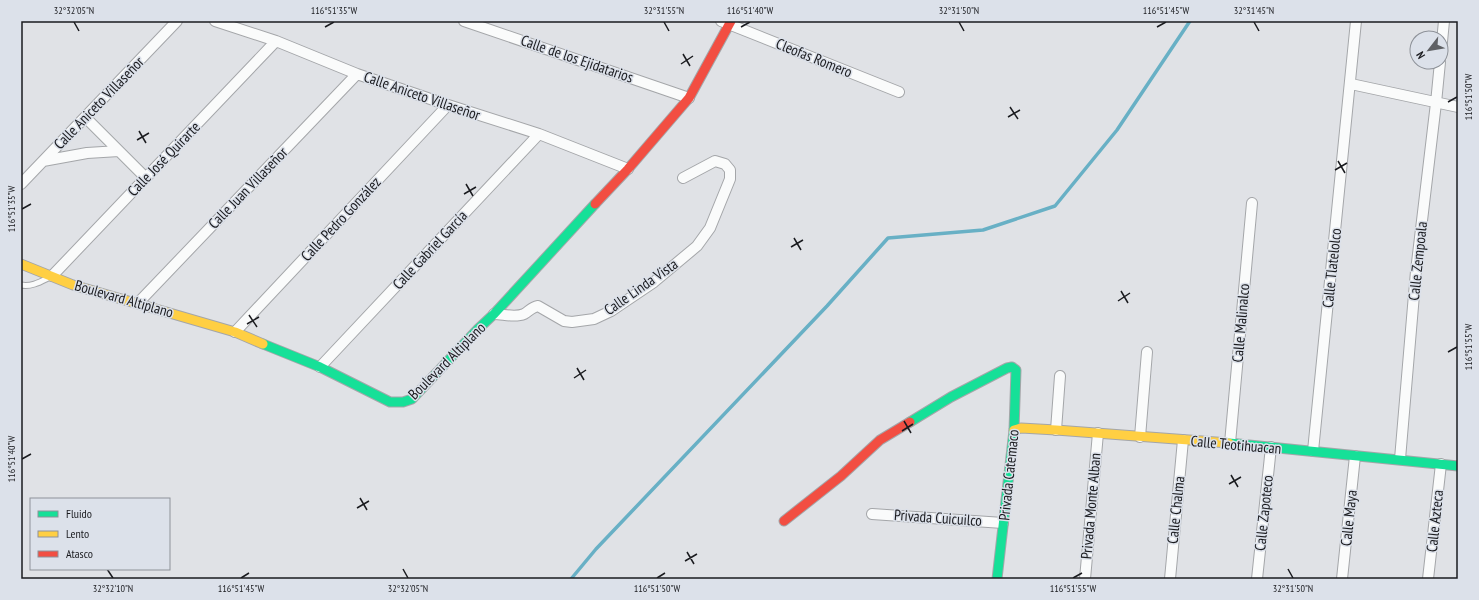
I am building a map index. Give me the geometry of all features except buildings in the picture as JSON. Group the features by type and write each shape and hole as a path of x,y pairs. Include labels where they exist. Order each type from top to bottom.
{"street":[{"name":"Calle Aniceto Villaseñor","path":"21,184 177,21"},
{"name":"Calle Aniceto Villaseñor","path":"215,21 276,41 357,74 539,134 628,169"},
{"name":"Calle de los Ejidatarios","path":"464,21 689,98"},
{"name":"Calle Tlatelolco","path":"1313,451 1351,84 1356,21"},
{"name":"Boulevard Altiplano","path":"21,264 73,285 235,332 320,367 390,402 403,402 412,399 494,314 628,169 689,98 727,22"},
{"name":"Cleofas Romero","path":"727,22 899,92"},
{"name":"Calle José Quirarte","path":"52,276 276,41"},
{"name":"Calle Zempoala","path":"1400,460 1416,271 1439,70"},
{"name":"Calle Juan Villaseñor","path":"138,303 357,74"},
{"path":"1351,84 1458,107"},
{"name":"Calle Pedro González","path":"235,332 448,105"},
{"path":"85,117 146,178"},
{"name":"Calle Gabriel García","path":"320,367 539,134"},
{"path":"43,161 87,153 119,150"},
{"name":"Calle Linda Vista","path":"494,314 518,316 538,306 564,321 572,322 594,319 611,311 654,282 697,246 710,228 730,179 730,170 725,164 715,161 683,178"},
{"name":"Calle Malinalco","path":"1230,443 1252,203"},
{"path":"1140,437 1147,352"},
{"name":"Privada Catemaco","path":"784,521 841,476 880,440 951,397 1000,371 1012,367 1016,370 1014,430 997,579"},
{"path":"1056,430 1060,376"},
{"name":"Calle Teotihuacan","path":"1014,430 1020,428 1056,430 1230,443 1458,466"},
{"name":"Privada Monte Alban","path":"1085,579 1098,434"},
{"name":"Calle Chalma","path":"1170,579 1183,440"},
{"name":"Calle Zapoteco","path":"1257,579 1271,447"},
{"name":"Calle Maya","path":"1342,579 1355,456"},
{"name":"Calle Azteca","path":"1428,579 1441,464"},
{"name":"Privada Cuicuilco","path":"872,514 1004,523"}],"lane":[{"path":"21,285 26,286 34,284 52,276"}],"waterway":[{"path":"571,579 596,549 827,306 888,238 983,230 1055,206 1117,130 1190,21"}],"traffic: fast":[{"path":"263,344 320,367 390,402 403,402 412,399 494,314 595,204"},
{"path":"910,422 951,397 1007,368 1012,367 1016,370 1014,430 997,579"},
{"path":"1229,443 1458,466"}],"traffic: slow":[{"path":"21,264 73,285 235,332 263,344"},
{"path":"1014,430 1021,428 1056,430 1229,443"}],"traffic: jam":[{"path":"595,204 628,169 689,98 731,21"},
{"path":"784,521 841,476 880,440 910,422"}]}
